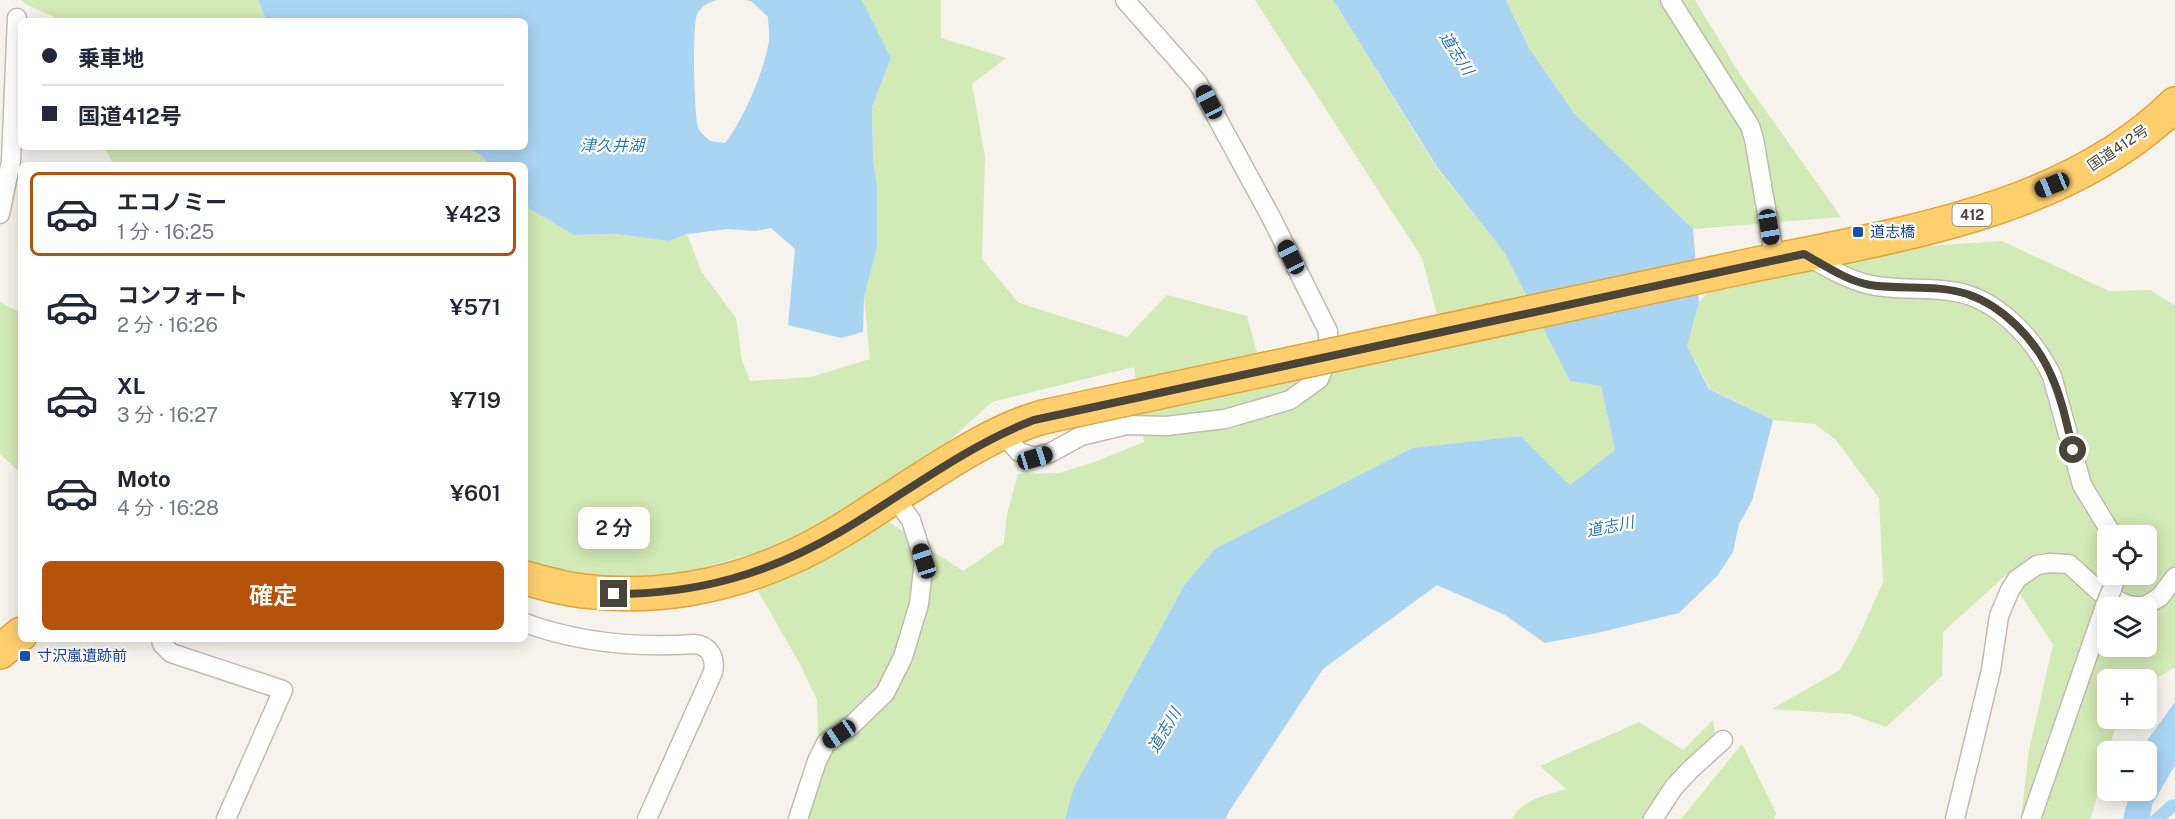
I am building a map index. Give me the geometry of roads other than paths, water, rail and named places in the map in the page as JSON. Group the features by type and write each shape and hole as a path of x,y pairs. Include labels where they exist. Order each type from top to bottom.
{"highway":[{"name":"国道412号","path":"1774,260 1959,219 2008,203 2063,181 2115,152 2158,121 2175,104"},
{"name":"412","path":"528,579 582,591 614,594 677,591 711,585 753,573 793,557 841,531 947,464 1002,433 1043,417 1774,260"},
{"path":"0,652 18,637"}],"street":[{"path":"1002,433 1019,452 1035,458 1050,453 1081,436 1127,425 1166,426 1225,419 1290,400 1319,379 1329,356 1328,331 1272,219 1198,83 1125,0"},
{"path":"1670,0 1750,126 1774,260 1827,267 1868,285 1943,290 1966,294 1995,308 2022,332 2045,362 2062,406 2082,485 2106,525"},
{"path":"0,214 11,161 17,18"},
{"path":"798,819 817,761 826,743 851,726 885,693 907,646 919,604 924,561 911,520 894,497"},
{"path":"1955,819 1991,669 1999,616 2017,579 2037,565 2069,564 2102,593 2128,605 2143,607 2160,597 2175,577"},
{"path":"2031,819 2111,590"},
{"path":"528,624 591,640 639,646 694,644 701,645 710,651 714,665 713,672 647,819"},
{"path":"162,642 171,652 283,690 226,819"},
{"path":"1653,819 1682,778 1723,740"}],"water":[{"name":"津久井湖","path":"258,0 718,0 700,9 695,22 695,89 697,119 701,133 710,141 725,143 752,94 763,66 769,41 768,17 751,1 745,0 862,0 891,58 872,107 873,161 877,186 877,248 864,297 863,332 841,338 788,325 795,249 771,228 755,231 727,229 687,234 669,241 616,234 574,235 530,209 528,207 528,162 487,162 481,155 470,150 528,150 528,18 266,18"},
{"name":"道志川","path":"1333,0 1506,0 1529,48 1574,113 1693,229 1699,302 1687,346 1709,389 1773,420 1752,501 1739,524 1733,552 1717,576 1679,613 1545,643 1505,615 1437,585 1323,669 1226,819 1065,819 1074,787 1185,584 1215,549 1412,448 1521,436 1570,485 1615,450 1601,386 1570,381 1504,252 1437,167"},
{"path":"2175,702 2175,765 2157,796 2157,741 2147,741"},
{"path":"2175,799 2175,812 2167,819 2123,819 2128,801 2154,801 2150,817 2169,800"}],"place":[{"name":"道志橋","path":"1858,232"},
{"name":"寸沢嵐遺跡前","path":"25,656"}]}
